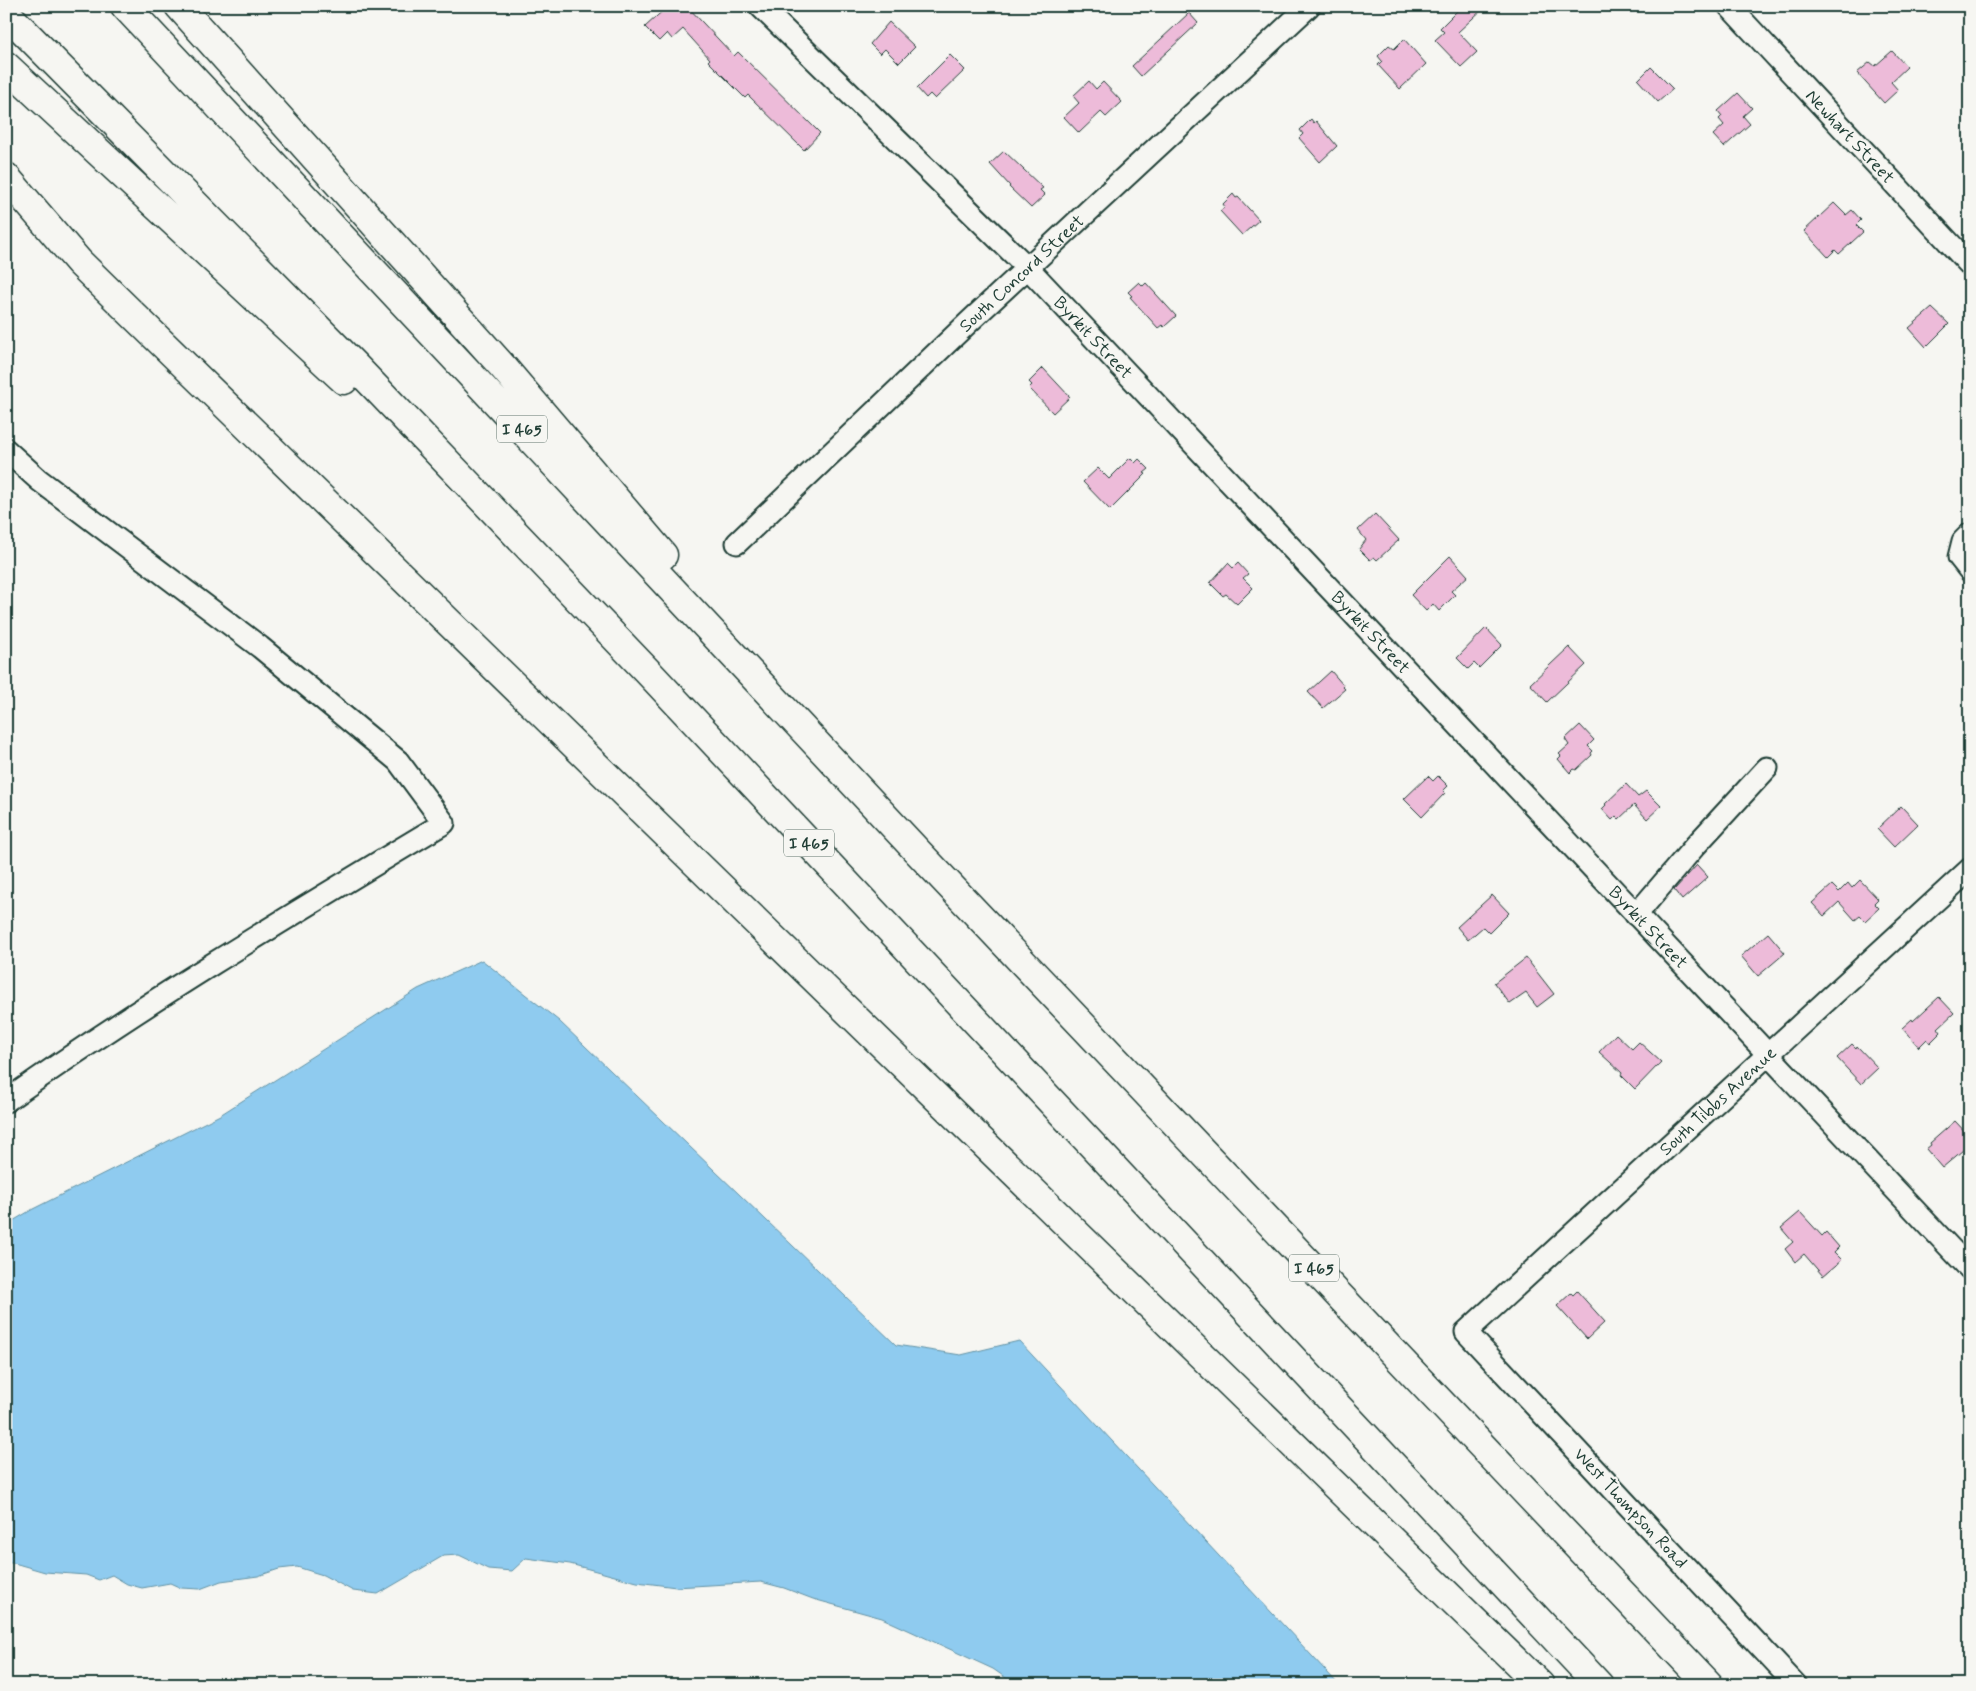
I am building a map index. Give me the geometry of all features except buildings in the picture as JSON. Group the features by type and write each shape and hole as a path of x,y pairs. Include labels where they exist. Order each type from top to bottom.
{"highway":[{"name":"I 465","path":"125,6 918,852 1709,1685"},
{"path":"179,6 503,367 918,852"},
{"name":"I 465","path":"6,13 264,272 560,580 1599,1685"},
{"path":"6,66 560,580"},
{"path":"6,177 80,262 119,302 1540,1685"}],"street":[{"name":"Byrkit Street","path":"760,6 1028,268 1970,1269"},
{"name":"South Concord Street","path":"737,543 1309,6"},
{"name":"Newhart Street","path":"1729,6 1970,265"},
{"path":"6,450 39,480 260,647 398,761 444,823 248,942 66,1058 6,1101"},
{"path":"1970,534 1962,541 1959,557 1970,571"},
{"path":"1636,915 1695,846 1767,768"},
{"name":"South Tibbs Avenue","path":"1466,1332 1970,869"},
{"name":"West Thompson Road","path":"1466,1332 1796,1685"}],"water":[{"path":"482,960 559,1021 896,1345 961,1355 1019,1341 1339,1685 1016,1685 993,1669 882,1618 761,1582 676,1587 637,1582 570,1564 526,1558 512,1571 488,1569 459,1555 443,1556 378,1594 353,1591 323,1575 297,1567 279,1569 258,1576 221,1581 200,1589 181,1588 170,1583 142,1588 127,1584 112,1575 99,1580 86,1575 45,1572 14,1563 6,1563 6,1225 33,1209 220,1115 418,989"}]}
